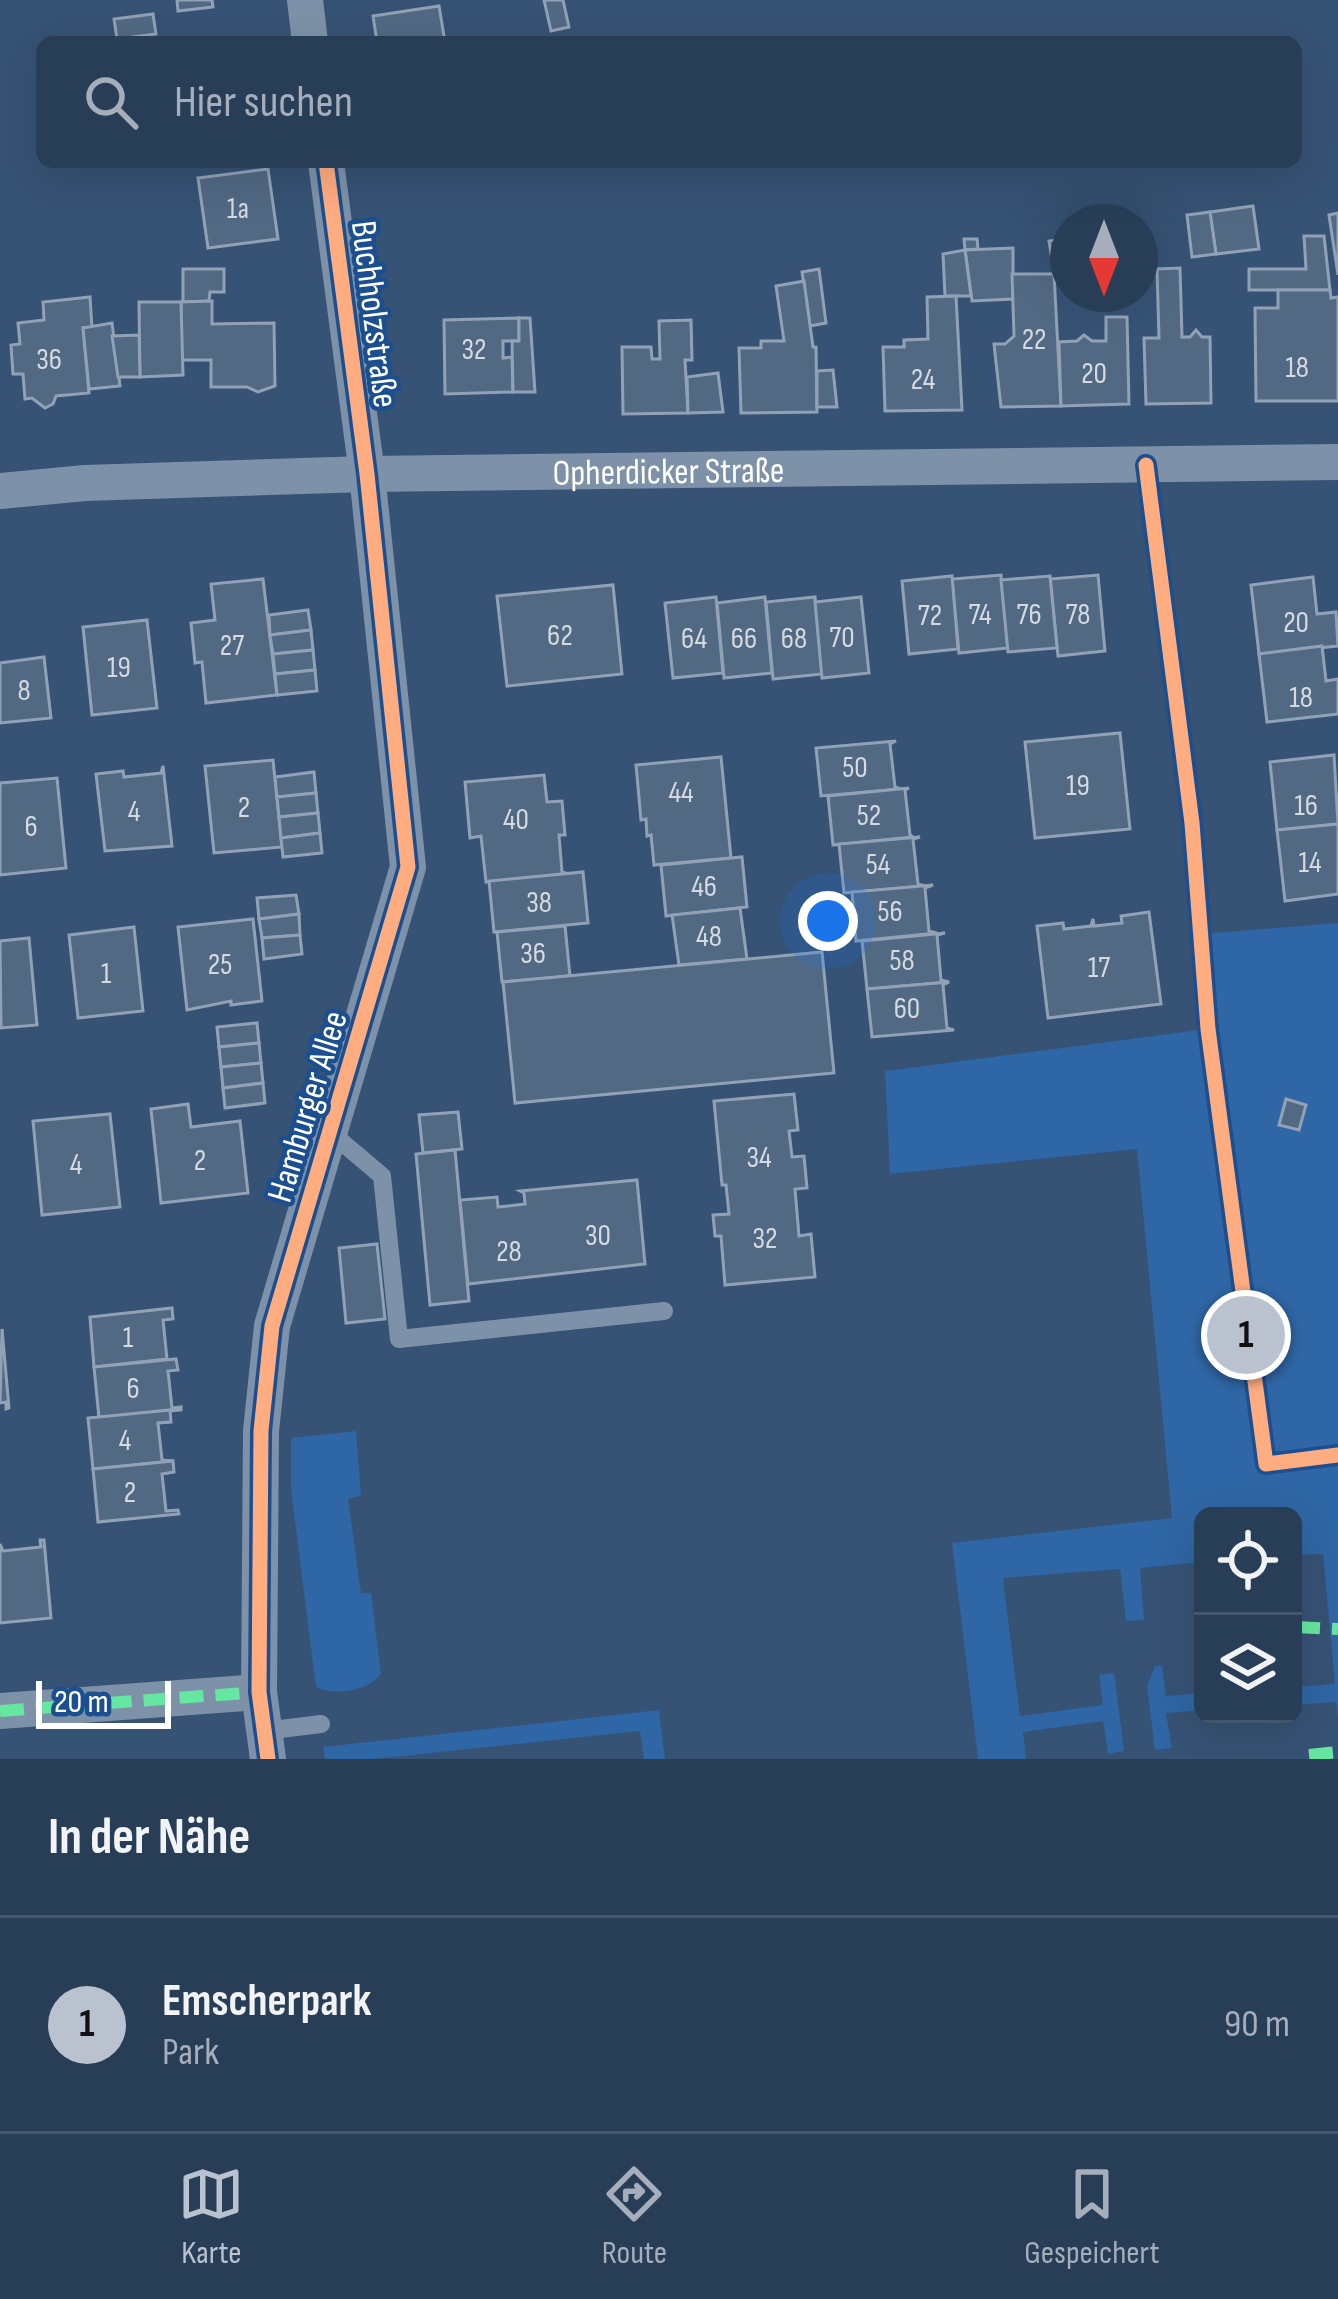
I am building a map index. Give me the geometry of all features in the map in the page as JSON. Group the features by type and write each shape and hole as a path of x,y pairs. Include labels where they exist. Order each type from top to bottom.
{"street":[{"path":"305,0 309,36"},
{"name":"Buchholzstraße","path":"327,168 367,474"},
{"name":"Opherdicker Straße","path":"0,490 367,474 1338,462"},
{"name":"Hamburger Allee","path":"266,1745 259,1692 261,1432 272,1326 408,867 367,474"},
{"path":"0,1711 259,1692"}],"lane":[{"path":"329,1132 382,1176 399,1339 664,1311"},
{"path":"266,1745 321,1724"}],"shaded area":[{"path":"1338,923 1338,1720 1336,1702 1302,1704 1302,1686 1335,1684 1323,1554 1302,1555 1302,1507 1194,1507 1194,1563 1140,1568 1144,1620 1126,1621 1120,1569 1003,1578 1020,1716 1103,1705 1099,1675 1114,1673 1124,1751 1108,1754 1103,1721 1023,1732 1026,1759 978,1759 952,1543 1172,1518 1137,1149 890,1174 885,1071 1207,1029 1200,934"},
{"path":"356,1431 361,1496 348,1499 361,1593 371,1593 381,1674 360,1688 332,1691 316,1687 291,1489 291,1438"},
{"path":"1155,1666 1162,1666 1166,1696 1194,1694 1194,1711 1166,1713 1172,1748 1155,1750 1147,1686"},
{"path":"659,1710 665,1759 644,1759 640,1731 374,1759 325,1759 323,1747"}],"building":[{"path":"177,0 212,0 213,7 178,11"},
{"path":"544,0 563,0 569,27 551,31"},
{"path":"439,6 444,36 376,36 373,16"},
{"path":"153,14 156,34 117,36 114,19"},
{"path":"268,169 278,239 208,248 198,178"},
{"path":"1253,206 1259,249 1216,254 1210,212"},
{"path":"1210,212 1216,254 1192,257 1187,215"},
{"path":"1338,213 1338,275 1329,215"},
{"path":"1304,236 1324,236 1330,290 1249,290 1249,269 1306,269"},
{"path":"964,239 977,239 978,249 965,250"},
{"path":"1013,248 1013,299 972,301 965,250"},
{"path":"965,250 971,296 945,296 943,254"},
{"path":"1180,268 1182,337 1196,330 1210,337 1211,403 1146,404 1144,338 1159,338 1158,269"},
{"path":"183,269 224,269 224,292 210,292 209,301 183,302"},
{"path":"819,269 826,323 810,326 802,272"},
{"path":"1012,274 1050,274 1061,406 1001,407 994,344 1005,344 1014,336"},
{"path":"804,281 816,347 817,412 741,413 739,348 784,341 776,286"},
{"path":"1278,290 1330,290 1331,298 1338,297 1338,401 1256,401 1255,308 1278,308"},
{"path":"956,296 962,410 885,411 883,347 904,347 904,340 928,339 927,297"},
{"path":"90,297 92,328 83,328 89,393 56,396 45,408 32,398 25,399 23,374 13,374 11,345 20,344 18,323 44,320 43,302"},
{"path":"212,301 212,324 274,323 275,386 258,392 247,387 211,387 211,360 181,360 181,302"},
{"path":"139,302 181,302 183,375 140,377"},
{"path":"1106,317 1127,317 1129,404 1061,406 1059,342 1077,341 1084,335 1092,341 1106,341"},
{"path":"519,318 519,341 503,341 503,358 512,357 513,392 445,394 444,320"},
{"path":"519,318 530,318 535,392 513,392 512,341 519,341"},
{"path":"691,320 692,360 685,360 688,413 623,414 622,347 651,347 652,359 660,359 659,321"},
{"path":"112,323 120,386 89,389 83,328"},
{"path":"139,335 140,377 118,377 112,336"},
{"path":"833,370 837,407 817,407 817,371"},
{"path":"718,373 723,412 688,413 687,377"},
{"path":"1001,575 1008,648 959,653 952,579"},
{"path":"1098,575 1105,651 1058,656 1050,579"},
{"path":"952,576 958,649 909,654 902,581"},
{"path":"1050,576 1057,648 1008,652 1001,580"},
{"path":"1313,577 1317,614 1336,612 1338,646 1259,654 1251,585"},
{"path":"263,579 277,695 206,703 202,662 195,663 191,623 215,620 211,584"},
{"path":"613,585 622,674 507,686 497,596"},
{"path":"716,597 723,673 673,678 665,603"},
{"path":"765,597 772,673 724,678 717,603"},
{"path":"815,597 822,674 773,679 766,602"},
{"path":"861,597 869,673 822,678 815,602"},
{"path":"308,610 311,630 270,635 269,615"},
{"path":"147,620 157,708 92,715 83,627"},
{"path":"311,630 313,650 273,654 270,635"},
{"path":"1322,646 1326,681 1338,679 1338,714 1267,722 1259,654"},
{"path":"313,650 315,670 275,674 273,654"},
{"path":"44,657 51,718 0,723 0,663"},
{"path":"315,670 317,691 277,695 275,674"},
{"path":"1120,733 1130,829 1035,838 1025,742"},
{"path":"896,741 890,744 895,787 901,789 821,796 816,748"},
{"path":"1334,755 1338,824 1277,830 1270,762"},
{"path":"721,757 731,858 654,865 651,835 647,836 646,819 641,820 636,765"},
{"path":"273,760 282,847 214,853 205,766"},
{"path":"163,766 172,846 105,851 96,774 161,773"},
{"path":"314,772 316,793 277,797 275,777"},
{"path":"544,775 547,802 562,801 562,872 569,874 486,882 481,836 470,838 465,782"},
{"path":"57,778 66,868 0,875 0,783"},
{"path":"909,788 905,790 913,837 833,845 828,796"},
{"path":"316,793 318,813 279,817 277,797"},
{"path":"318,813 320,833 281,838 279,817"},
{"path":"1338,824 1338,894 1285,901 1277,830"},
{"path":"320,833 322,853 283,857 281,838"},
{"path":"920,837 913,839 918,884 925,886 844,893 839,844"},
{"path":"742,857 747,907 666,916 661,865"},
{"path":"583,872 588,923 494,932 489,881"},
{"path":"933,885 925,888 929,931 937,933 856,941 852,892"},
{"path":"296,895 299,914 259,919 257,898"},
{"path":"740,908 747,959 679,965 672,915"},
{"path":"1149,912 1161,1004 1048,1018 1037,926 1091,926 1093,919 1094,926 1122,923 1121,916"},
{"path":"299,914 300,935 262,938 259,919"},
{"path":"253,919 262,1001 231,1005 231,1001 187,1010 178,927"},
{"path":"565,926 570,976 502,982 497,932"},
{"path":"134,927 143,1011 78,1018 69,935"},
{"path":"945,933 937,935 941,980 949,982 867,989 862,941"},
{"path":"300,935 302,954 264,959 262,938"},
{"path":"29,938 37,1025 1,1028 0,941"},
{"path":"822,952 834,1073 515,1103 503,982"},
{"path":"949,982 943,985 947,1028 954,1030 872,1037 867,989"},
{"path":"257,1023 259,1043 219,1047 217,1027"},
{"path":"259,1043 261,1063 221,1067 219,1047"},
{"path":"261,1063 263,1083 223,1088 221,1067"},
{"path":"263,1083 265,1103 225,1108 223,1088"},
{"path":"794,1094 798,1130 789,1131 792,1157 804,1156 807,1188 795,1189 799,1236 811,1234 815,1277 725,1285 721,1236 715,1236 713,1215 729,1214 714,1101"},
{"path":"1286,1099 1306,1105 1299,1130 1279,1125"},
{"path":"188,1104 191,1127 240,1121 248,1193 161,1203 151,1109"},
{"path":"458,1112 462,1149 423,1153 419,1115"},
{"path":"110,1114 120,1207 42,1215 33,1121"},
{"path":"455,1150 469,1301 430,1305 416,1154"},
{"path":"637,1180 645,1264 468,1284 460,1200 497,1197 498,1207 525,1204 520,1191"},
{"path":"377,1244 385,1319 346,1323 339,1248"},
{"path":"172,1308 173,1319 163,1320 167,1359 94,1367 90,1317"},
{"path":"2,1329 9,1408 6,1409 6,1402 0,1403"},
{"path":"176,1359 178,1370 168,1371 172,1408 181,1410 99,1418 94,1367"},
{"path":"170,1410 171,1422 158,1423 162,1460 173,1461 93,1469 88,1418"},
{"path":"173,1461 174,1472 162,1474 166,1511 178,1510 179,1514 98,1522 93,1469"},
{"path":"40,1540 44,1540 51,1618 0,1623 0,1544 3,1551 41,1547"}],"marked path":[{"path":"1302,1627 1338,1629"},
{"path":"0,1711 259,1692"},
{"path":"1309,1755 1338,1752"}],"cycle path":[{"path":"268,1759 259,1692 261,1431 272,1326 408,867 367,474 327,168"},
{"path":"1146,465 1192,823 1208,1029 1266,1464 1338,1455"}],"place":[{"name":"Emscherpark","path":"1246,1335"}]}
